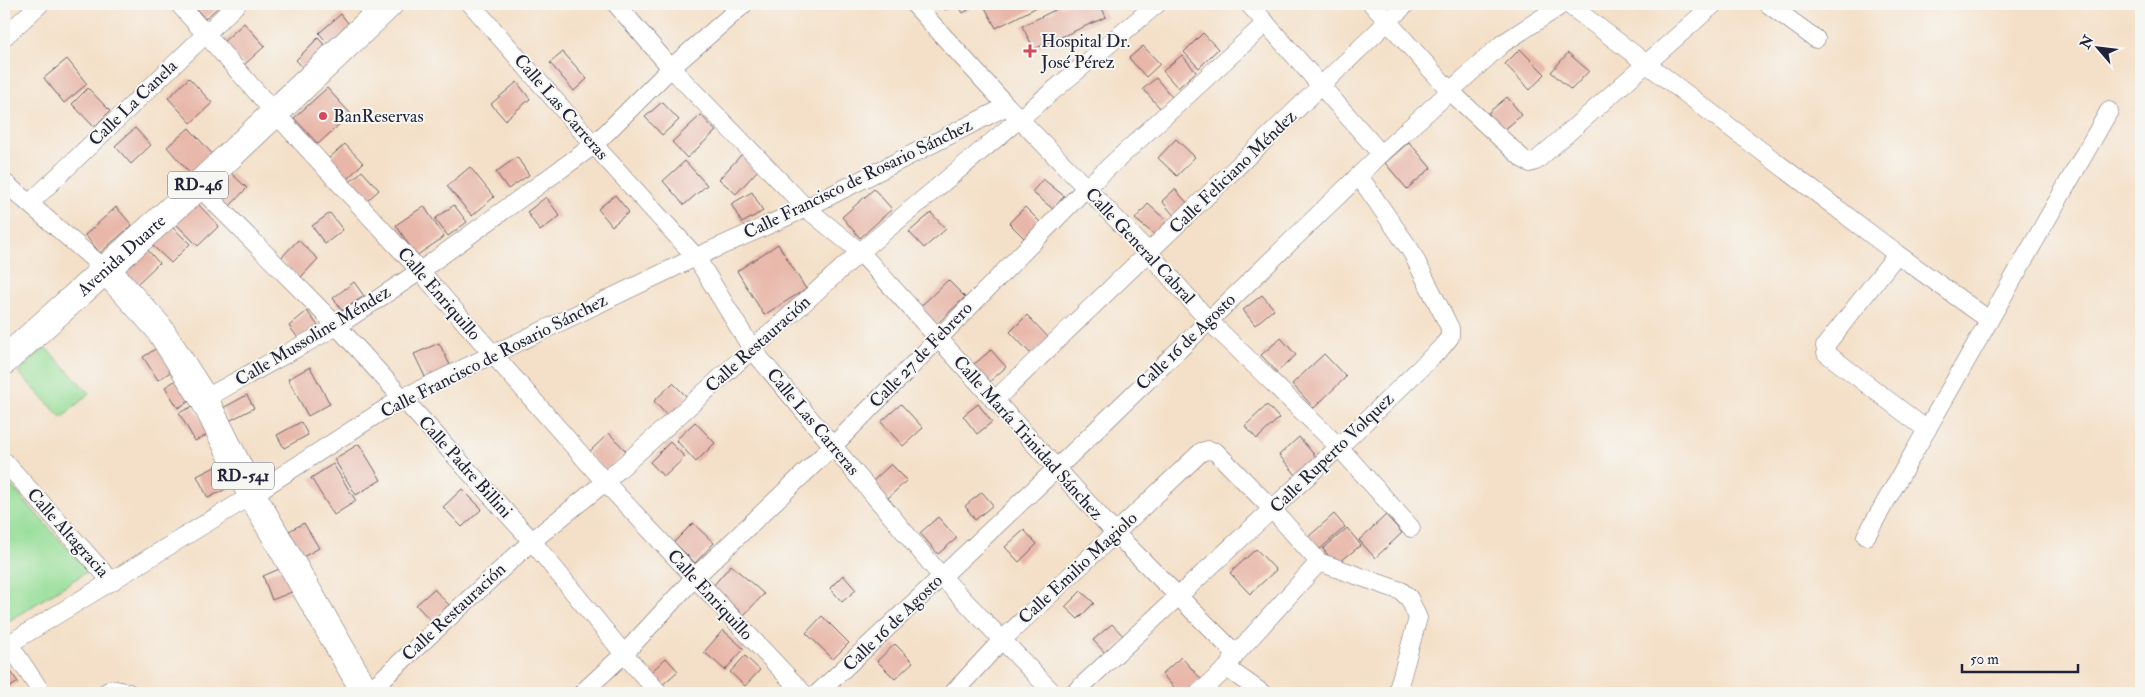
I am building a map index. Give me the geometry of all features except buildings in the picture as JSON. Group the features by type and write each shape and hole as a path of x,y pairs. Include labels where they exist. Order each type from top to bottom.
{"main road":[{"name":"Avenida Duarte","path":"6,356 106,270 198,186 389,4"},
{"name":"RD-541","path":"106,270 158,327 204,399 252,495 366,693"}],"street":[{"path":"4,37 40,4"},
{"name":"Calle Enriquillo","path":"179,4 275,113 420,271 605,482 803,693"},
{"name":"Calle La Canela","path":"30,203 238,4"},
{"name":"Calle Las Carreras","path":"471,4 594,145 696,257 752,349 942,577 1001,641 1053,693"},
{"name":"Calle María Trinidad Sánchez","path":"616,4 671,68 806,208 860,252 1116,534 1179,596 1231,661 1262,693"},
{"name":"Calle Mussoline Méndez","path":"204,399 338,326 420,271 594,145 671,68 744,4"},
{"name":"Calle General Cabral","path":"914,4 1012,112 1149,253 1208,320 1338,447 1411,528"},
{"name":"Calle Restauración","path":"366,693 532,541 605,482 1012,112 1156,4"},
{"path":"1249,4 1381,154"},
{"path":"1372,4 1451,92 1523,159 1530,163 1536,162 1714,4"},
{"name":"Calle Feliciano Méndez","path":"994,401 1406,4"},
{"name":"Calle 16 de Agosto","path":"818,693 1056,469 1381,154 1502,44 1563,4"},
{"path":"1568,4 1897,254 1989,320"},
{"path":"1768,4 1816,39"},
{"name":"Calle 27 de Febrero","path":"582,693 624,654 694,578 833,446 1086,188 1266,24"},
{"name":"Calle Francisco de Rosario Sánchez","path":"7,646 252,495 402,398 492,353 696,257 1012,112"},
{"path":"1866,536 2108,112"},
{"name":"Calle Ruperto Volquez","path":"1074,693 1338,447 1442,347 1450,337 1450,328 1411,251 1359,176"},
{"path":"4,182 106,270"},
{"name":"Calle Padre Billini","path":"198,186 338,326 532,541 624,654 659,693"},
{"path":"1897,254 1825,346 1826,352 1926,430"},
{"name":"Calle Emilio Magiolo","path":"953,693 1001,641 1201,452 1208,450 1216,452 1272,509"},
{"name":"Calle Altagracia","path":"4,461 112,582"},
{"path":"1272,509 1319,562 1401,591 1409,598 1418,618 1397,693"},
{"path":"1200,693 1319,562"},
{"path":"7,646 42,693"},
{"path":"105,693 112,689 129,693"}],"green space":[{"path":"45,347 89,393 62,418 18,372"},
{"path":"4,478 88,571 4,624"}],"place":[{"name":"Hospital Dr. José Pérez","path":"1030,51"},
{"name":"BanReservas","path":"323,116"}]}
